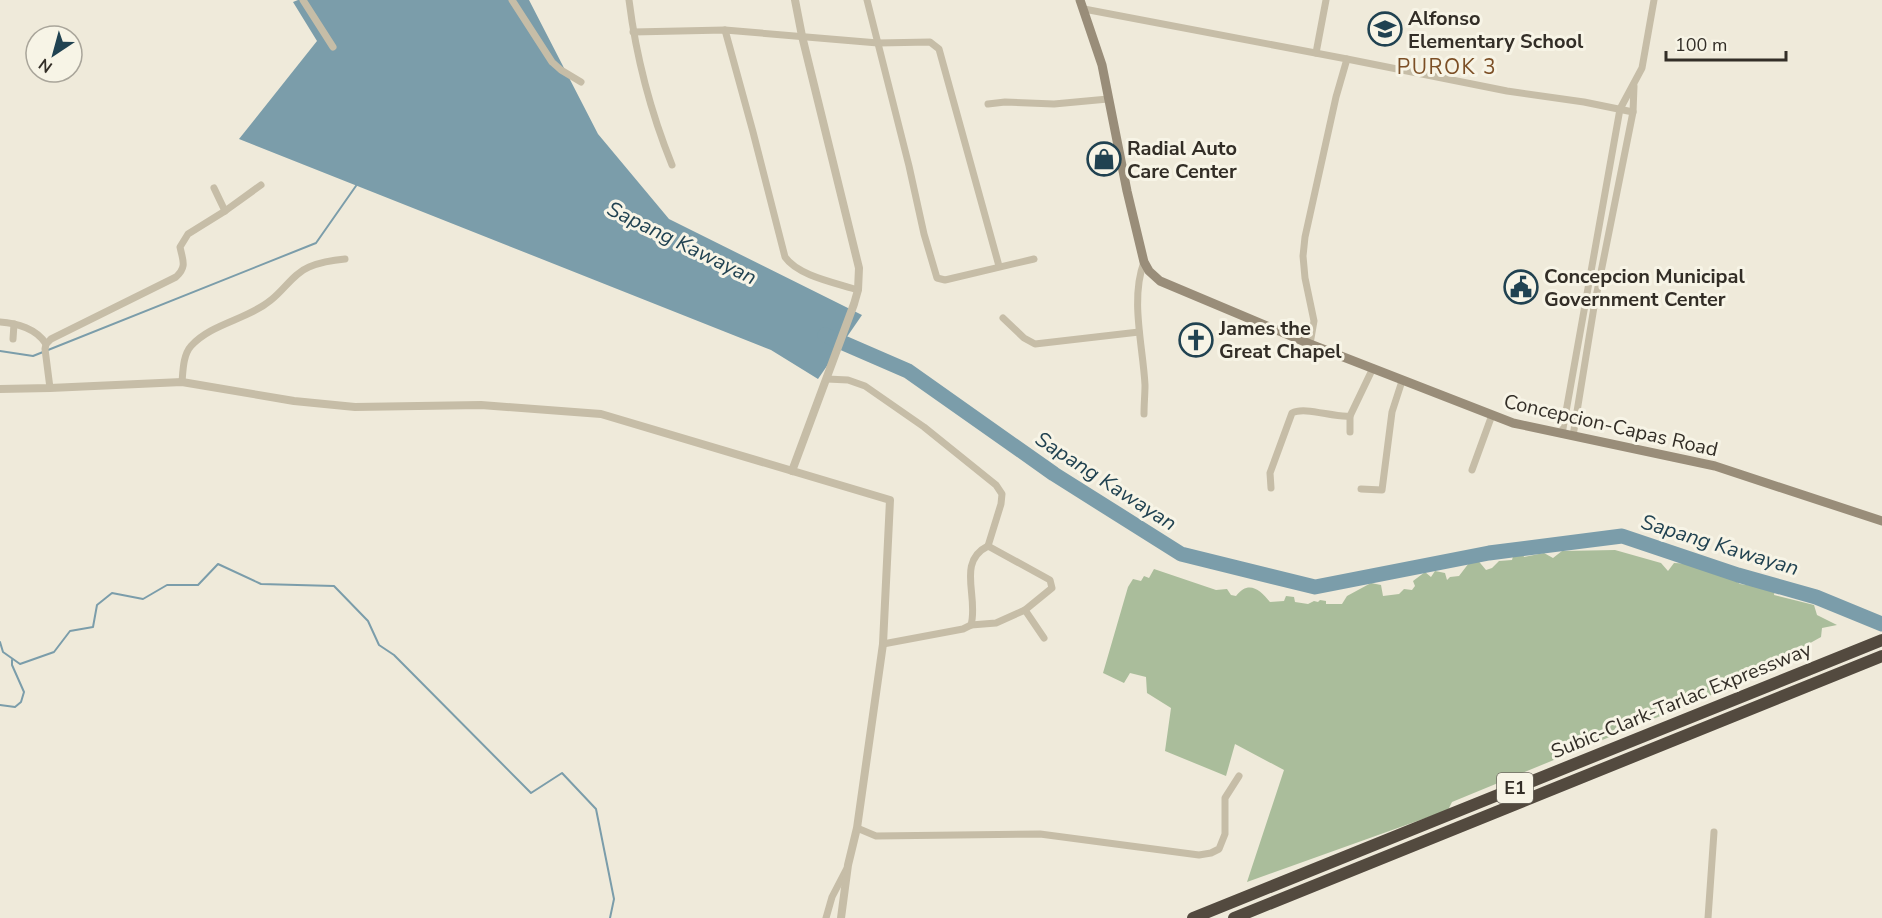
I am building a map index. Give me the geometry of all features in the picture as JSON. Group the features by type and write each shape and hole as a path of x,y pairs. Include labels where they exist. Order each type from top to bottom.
{"highway":[{"name":"Subic-Clark-Tarlac Expressway","path":"1193,918 1882,640"},
{"name":"Subic-Clark-Tarlac Expressway","path":"1234,918 1882,656"}],"main road":[{"path":"1082,4 1102,65 1126,191 1144,262"},
{"name":"Concepcion-Capas Road","path":"1144,262 1149,271 1160,281 1172,287 1492,416 1562,434 1715,466 1882,521"}],"street":[{"path":"303,0 333,47"},
{"path":"512,0 552,62 581,82"},
{"path":"629,0 633,32 658,129 672,165"},
{"path":"792,471 854,304 858,290 859,268 795,0"},
{"path":"867,0 935,275 945,280 1034,259"},
{"path":"1316,53 1326,0"},
{"path":"1562,434 1620,109 1642,68 1654,0"},
{"path":"1082,4 1507,92 1633,112"},
{"path":"633,32 725,30 878,43 930,42 939,49 999,266"},
{"path":"725,30 785,257 808,274 858,290"},
{"path":"1310,344 1314,321 1305,278 1303,256 1305,237 1336,97 1347,59"},
{"path":"1573,436 1594,307 1633,112 1634,84"},
{"path":"988,104 1005,102 1054,104 1108,99"},
{"path":"51,388 45,349 51,339 176,277 182,271 184,264 180,247 188,234 261,185"},
{"path":"214,188 225,211"},
{"path":"182,382 186,354 196,342 220,327 250,315 272,300 308,267 331,260 345,259"},
{"path":"1144,262 1139,275 1139,332 1145,386 1144,414"},
{"path":"1003,318 1023,338 1035,344 1139,332"},
{"path":"0,322 30,329 41,336 46,344"},
{"path":"13,339 15,324"},
{"path":"1350,432 1350,416 1372,368"},
{"path":"826,379 848,380 865,386 924,427 996,485 1002,494 988,546 979,550 973,558 970,569 974,614 971,625"},
{"path":"1361,489 1382,490 1392,412 1402,381"},
{"path":"0,389 182,382 294,401 355,408 481,405 601,414 891,500 883,644 841,918"},
{"path":"1271,488 1270,473 1292,413 1303,411 1350,416"},
{"path":"1472,470 1492,416"},
{"path":"883,644 963,629 971,625 996,623 1025,610 1052,588 1050,580 988,546"},
{"path":"1025,610 1044,638"},
{"path":"856,828 876,836 1040,834 1199,855 1219,849 1225,834 1225,798 1239,776"},
{"path":"1708,918 1714,831"},
{"path":"826,918 832,897 848,865"}],"green space":[{"path":"1615,550 1661,563 1668,571 1674,563 1693,564 1704,569 1711,568 1711,572 1716,575 1724,573 1740,584 1775,589 1774,595 1814,605 1817,615 1837,625 1822,628 1821,637 1752,678 1452,802 1448,810 1247,882 1284,770 1235,744 1226,776 1165,751 1171,708 1147,693 1146,677 1130,673 1124,683 1103,673 1128,587 1133,579 1141,581 1144,576 1149,578 1154,569 1216,590 1227,589 1231,595 1236,596 1240,591 1249,587 1258,590 1270,602 1284,601 1286,596 1294,597 1295,602 1308,604 1320,600 1326,601 1326,604 1342,604 1347,596 1371,583 1381,585 1383,596 1399,594 1404,589 1412,590 1415,586 1413,581 1425,572 1431,577 1435,571 1445,573 1447,580 1450,577 1459,576 1472,559 1476,558 1486,570 1499,561 1512,560 1514,553 1522,551 1524,557 1544,553 1553,558 1562,551"}],"water":[{"path":"298,0 529,0 598,134 669,219 862,315 818,379 771,350 239,139 317,41 293,2"}],"waterway":[{"path":"0,351 33,356 316,243 358,183"},
{"name":"Sapang Kawayan","path":"825,335 908,371 1054,474 1181,554 1315,587 1489,553 1622,536 1738,575 1816,597 1882,624"},
{"path":"0,642 3,652 20,664 54,652 70,631 93,627 97,605 112,593 143,599 167,585 198,585 218,564 261,584 334,586 368,621 379,645 394,655 531,793 562,773 596,809 614,899 610,918"},
{"path":"0,705 15,707 21,702 24,692 12,660"}],"place":[{"name":"Alfonso Elementary School","path":"1385,29"},
{"name":"Radial Auto Care Center","path":"1104,159"},
{"name":"Concepcion Municipal Government Center","path":"1521,287"},
{"name":"James the Great Chapel","path":"1196,340"}],"district":[{"name":"PUROK 3","path":"1447,67"}]}
